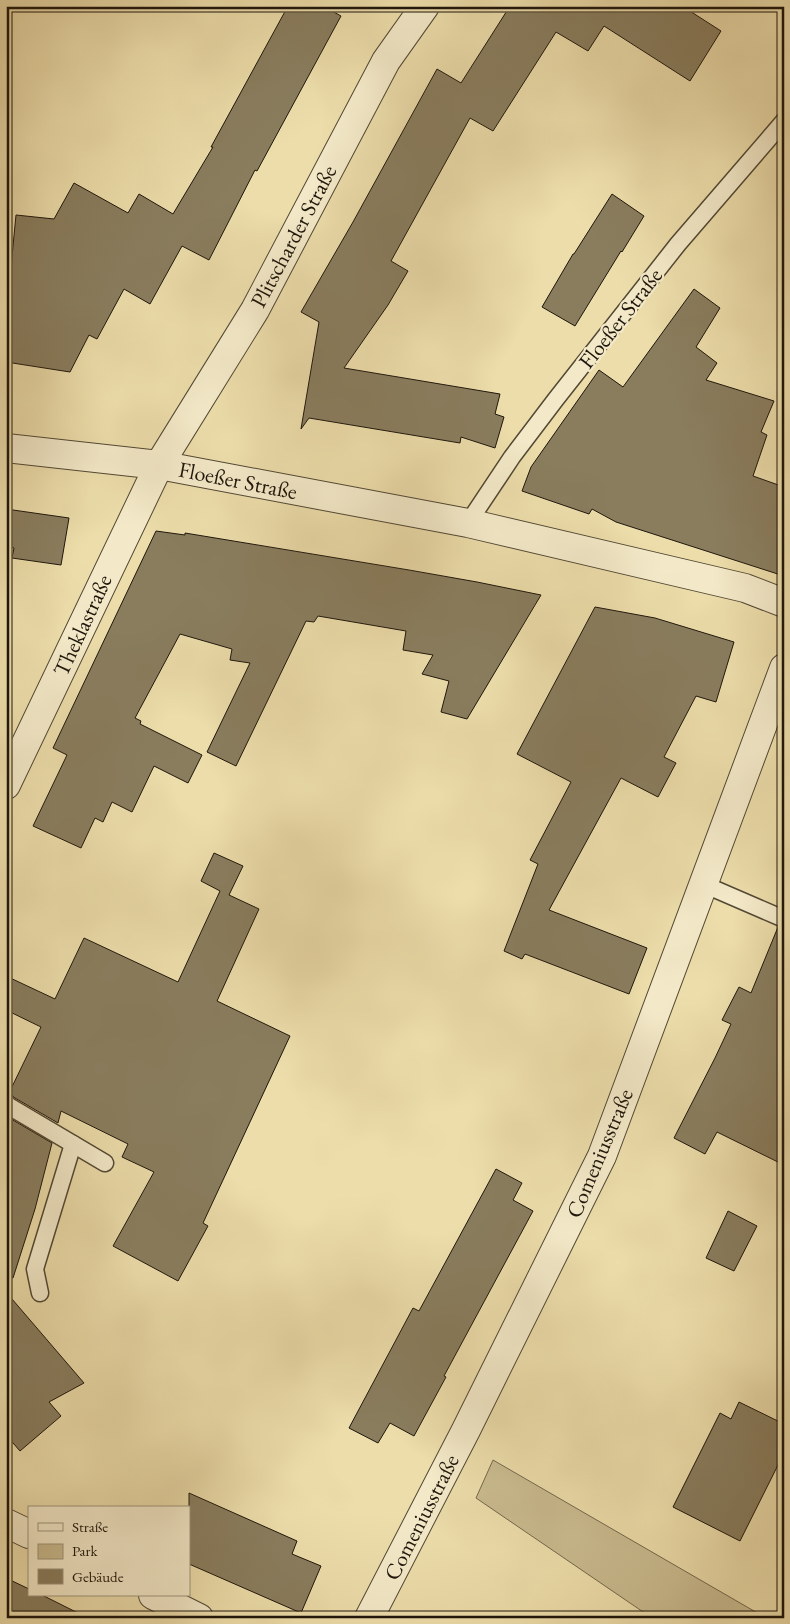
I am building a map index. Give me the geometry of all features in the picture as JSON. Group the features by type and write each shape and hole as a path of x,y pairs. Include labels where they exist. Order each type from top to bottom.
{"street":[{"name":"Plitscharder Straße","path":"159,465 255,310 386,61 425,6"},
{"name":"Floeßer Straße","path":"6,448 159,465 468,523 745,588 784,603"},
{"name":"Theklastraße","path":"6,785 159,465"},
{"name":"Comeniusstraße","path":"370,1618 602,1156 784,668"},
{"path":"6,1523 28,1534"},
{"path":"155,1596 199,1618"}],"lane":[{"name":"Floeßer Straße","path":"468,523 512,457 556,399 678,244 784,121"},
{"path":"703,884 784,919"},
{"path":"6,1102 7,1105 105,1163"},
{"path":"40,1293 35,1270 73,1144"}],"green space":[{"path":"493,1460 766,1618 652,1618 476,1498"}],"building":[{"path":"288,6 323,6 341,16 257,171 255,170 209,260 182,246 150,304 124,289 97,339 89,335 70,372 6,362 6,287 9,287 16,215 54,219 74,183 128,213 139,194 173,214 213,147 211,147"},
{"path":"510,6 682,6 721,31 690,81 604,26 588,51 556,32 493,131 470,118 391,261 408,271 388,305 344,368 500,394 495,414 504,417 495,448 461,437 460,443 309,418 301,429 319,322 301,312 437,69 461,83"},
{"path":"612,194 644,216 575,326 542,307 573,254"},
{"path":"694,289 720,308 696,347 717,363 706,380 774,401 761,432 767,435 753,476 784,487 784,576 616,522 592,509 589,514 522,491 531,467 599,370 623,387"},
{"path":"6,509 69,518 61,565 12,558 14,548 6,546"},
{"path":"156,531 185,535 185,533 409,570 541,595 467,719 441,712 449,681 422,674 433,655 403,650 406,631 318,616 314,622 306,621 236,766 207,752 250,663 230,660 232,649 180,634 135,718 141,721 140,724 202,755 188,783 154,766 132,812 112,802 103,822 95,818 81,848 33,826 67,755 53,748"},
{"path":"595,607 655,618 734,642 716,702 696,696 664,757 676,763 658,797 621,778 549,910 647,948 629,994 525,954 522,959 504,951 538,864 530,860 571,782 517,754"},
{"path":"214,853 243,866 229,895 259,909 217,1001 290,1036 203,1223 208,1226 178,1281 113,1246 154,1172 122,1157 128,1144 61,1111 58,1123 9,1093 41,1027 6,1010 6,976 55,999 84,938 178,982 220,891 201,881"},
{"path":"778,927 784,929 784,1165 717,1132 705,1154 674,1138 731,1024 722,1020 739,987 751,993"},
{"path":"6,1116 52,1143 35,1209 13,1278 6,1277"},
{"path":"496,1169 522,1183 513,1200 533,1211 444,1376 446,1377 414,1436 390,1423 378,1443 349,1428 413,1308 419,1311"},
{"path":"728,1211 757,1226 734,1271 706,1258"},
{"path":"6,1292 84,1383 49,1402 61,1416 20,1451 6,1435"},
{"path":"739,1402 784,1424 784,1453 740,1541 673,1507 720,1413 731,1419"},
{"path":"189,1493 297,1541 292,1554 321,1566 301,1613 190,1564"},
{"path":"6,1578 28,1589 28,1596 44,1596 88,1618 6,1618"}]}
